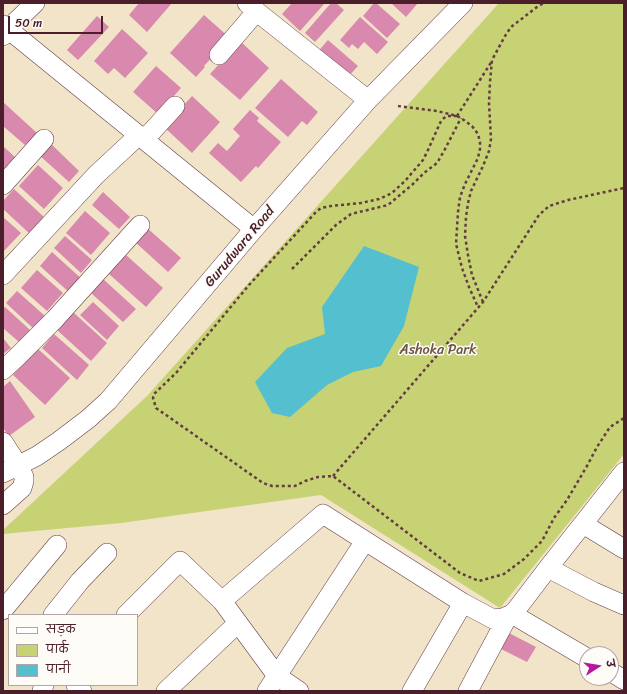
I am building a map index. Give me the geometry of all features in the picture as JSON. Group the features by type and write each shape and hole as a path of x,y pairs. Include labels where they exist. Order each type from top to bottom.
{"street":[{"path":"35,3 5,30 75,82 254,229"},
{"name":"Gurudwara Road","path":"10,469 37,456 60,441 108,401 254,229 368,100 463,3"},
{"path":"219,55 252,7 368,100"},
{"path":"3,275 96,175 142,137 175,106"},
{"path":"3,185 44,139"},
{"path":"3,370 55,319 140,225"},
{"path":"3,442 10,469 24,477 22,488 3,505"},
{"path":"468,691 510,615 624,472"},
{"path":"222,602 323,514 463,603 492,619 499,619 510,615 579,654"},
{"path":"583,524 624,549"},
{"path":"272,684 365,541"},
{"path":"3,610 58,545"},
{"path":"54,614 80,581 107,553"},
{"path":"127,614 180,561 222,602 238,623 272,684 299,691"},
{"path":"548,568 594,592 624,605"},
{"path":"412,691 463,603"},
{"path":"166,691 238,623"}],"path":[{"path":"457,116 492,60 505,36 512,27 531,11 544,3"},
{"path":"483,302 472,275 465,236 466,217 471,191 483,166 491,139 489,96 492,60"},
{"path":"398,106 437,111 457,116 472,126 478,134 480,142 478,158 460,197 456,244 462,268 478,307"},
{"path":"457,116 447,116 441,121 423,160 405,181 392,193 379,199 361,203 320,208 249,285 176,373 154,394 153,398 156,408 263,483 272,486 295,486 318,477 332,476 460,573 479,580 504,574 524,559 542,541 554,518 568,500 610,427 624,418"},
{"path":"292,269 341,221 351,214 388,205 413,184 424,172 437,163 461,118"},
{"path":"332,476 483,302 539,215 549,206 568,200 624,188"}],"green space":[{"name":"Ashoka Park","path":"499,3 624,3 624,454 500,608 321,495 121,523 3,534 3,530 147,396"}],"water":[{"path":"364,246 419,267 404,326 381,366 353,372 327,385 290,417 272,413 255,382 287,348 325,334 322,307"}],"building":[{"path":"139,3 172,3 147,32 129,15"},
{"path":"292,3 325,3 300,31 282,14"},
{"path":"331,3 336,3 344,10 315,42 305,33"},
{"path":"374,3 376,3 400,24 387,38 363,16"},
{"path":"391,3 418,3 406,17"},
{"path":"204,15 230,38 196,77 170,53"},
{"path":"97,16 109,27 78,60 67,50"},
{"path":"360,17 388,42 377,54 364,42 358,49 352,44 349,48 340,40"},
{"path":"122,29 148,53 125,78 114,68 108,74 94,61"},
{"path":"328,40 358,66 344,81 315,55"},
{"path":"240,41 269,68 240,100 210,74"},
{"path":"156,66 181,88 158,114 133,92"},
{"path":"281,79 318,112 307,125 302,121 288,137 255,108"},
{"path":"192,96 220,122 192,153 164,127"},
{"path":"3,102 37,133 25,145 3,126"},
{"path":"250,110 259,118 257,121 281,142 258,168 256,166 241,182 209,153 218,143 227,151 240,136 233,129"},
{"path":"50,143 79,171 69,182 39,155"},
{"path":"3,146 17,159 7,170 3,167"},
{"path":"38,165 63,188 44,209 19,186"},
{"path":"14,189 45,218 30,234 3,209 3,201"},
{"path":"103,192 130,217 119,229 92,205"},
{"path":"85,211 110,233 91,255 66,233"},
{"path":"3,217 21,233 3,252"},
{"path":"146,227 181,258 168,272 134,241"},
{"path":"65,236 92,260 81,273 54,248"},
{"path":"52,252 84,281 72,295 40,266"},
{"path":"126,255 163,288 146,307 109,274"},
{"path":"37,270 63,293 47,311 21,288"},
{"path":"102,278 136,309 123,322 90,292"},
{"path":"17,291 45,316 34,329 6,303"},
{"path":"93,302 119,326 107,340 80,315"},
{"path":"5,307 30,330 19,342 3,328 3,309"},
{"path":"73,312 107,343 91,361 57,330"},
{"path":"54,334 89,365 77,380 42,348"},
{"path":"3,338 11,348 3,354"},
{"path":"37,348 70,378 45,405 13,375"},
{"path":"10,381 35,417 9,436 3,428 3,387"},
{"path":"507,632 536,647 527,662 499,648"}]}
